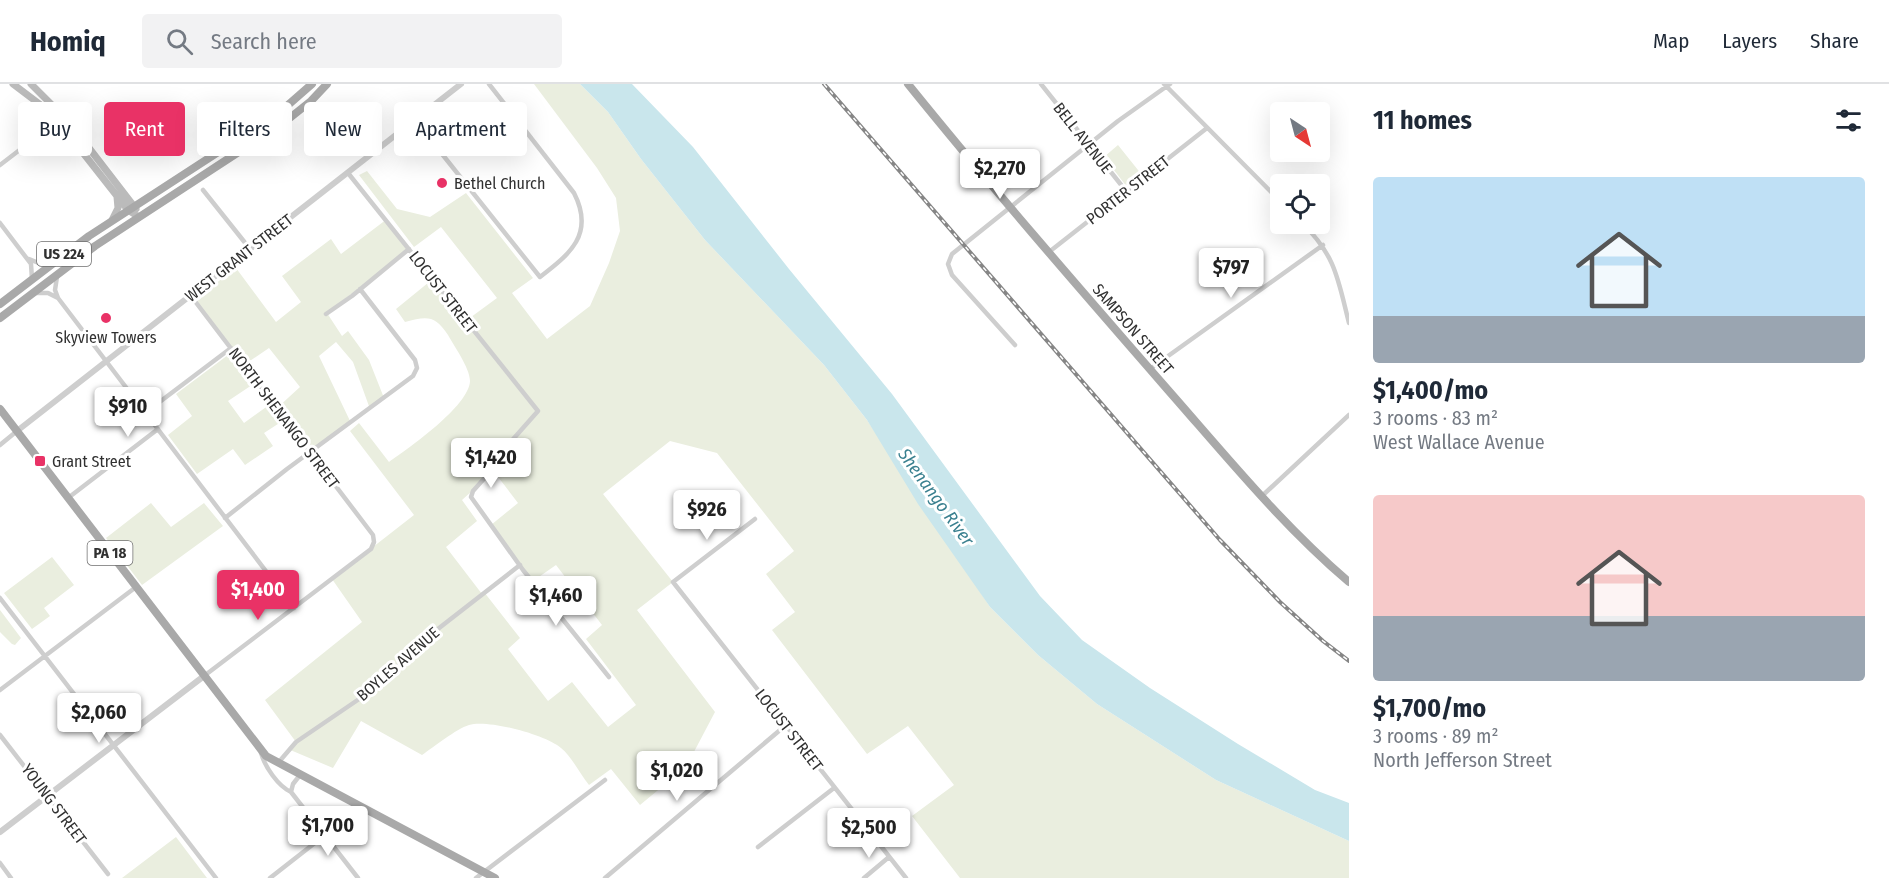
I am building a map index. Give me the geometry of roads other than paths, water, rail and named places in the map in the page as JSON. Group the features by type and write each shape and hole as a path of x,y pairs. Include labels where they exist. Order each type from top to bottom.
{"main road":[{"path":"13,84 37,102"},
{"path":"31,84 47,102"},
{"name":"US 224","path":"0,304 112,221 280,112 312,84"},
{"name":"US 224","path":"0,318 95,246 286,121 312,100 327,84"},
{"name":"SAMPSON STREET","path":"908,84 1010,207 1262,496 1318,554 1349,582"},
{"path":"88,156 116,194 132,208"},
{"path":"91,156 139,217"},
{"path":"112,221 118,208 116,194"},
{"name":"PA 18","path":"0,409 260,750 300,775 495,878"}],"street":[{"name":"WEST GRANT STREET","path":"438,102 461,84"},
{"path":"489,84 503,102"},
{"name":"BELL AVENUE","path":"1041,84 1125,191"},
{"path":"1015,345 952,274 948,264 952,254 1167,85 1270,191"},
{"name":"PORTER STREET","path":"1049,252 1207,128"},
{"path":"444,156 540,277 564,259 576,244 581,230 581,211 574,193 527,133"},
{"name":"WEST GRANT STREET","path":"17,432 394,136"},
{"path":"0,165 18,151"},
{"name":"LOCUST STREET","path":"348,172 538,411 507,446 490,472 471,493 472,500 520,565"},
{"path":"203,190 250,249"},
{"path":"0,223 27,258 32,267 32,279"},
{"path":"1313,234 1328,253 1340,286 1349,323"},
{"path":"1150,369 1323,245"},
{"path":"326,314 410,249"},
{"path":"27,258 37,263 51,264"},
{"path":"0,832 294,608 58,298 55,287 57,274"},
{"path":"225,518 413,376 417,368 415,360 360,289"},
{"path":"33,293 47,293 58,298"},
{"name":"NORTH SHENANGO STREET","path":"191,296 373,535 374,542 371,549 294,608"},
{"path":"145,413 231,348"},
{"path":"1262,496 1349,415"},
{"path":"68,498 158,429"},
{"path":"0,445 17,432"},
{"name":"LOCUST STREET","path":"755,519 673,582 906,878"},
{"path":"520,565 609,677"},
{"name":"BOYLES AVENUE","path":"278,763 292,745 365,695 392,672 416,646 520,565"},
{"path":"0,690 136,587"},
{"path":"0,598 216,878"},
{"path":"605,878 786,725"},
{"name":"YOUNG STREET","path":"0,735 108,874"},
{"path":"260,750 265,765 286,790 291,792 358,878"},
{"path":"291,792 293,784 300,775"},
{"path":"476,878 605,780"},
{"path":"758,847 834,788"},
{"path":"270,878 325,835"},
{"path":"864,878 889,858"},
{"path":"0,863 11,878"}],"water":[{"name":"Shenango River","path":"580,84 632,84 693,147 892,394 1040,596 1082,640 1150,688 1238,744 1315,790 1349,803 1349,841 1216,780 1097,704 1038,655 990,607 918,504 867,420 824,365 705,240 641,159 608,112"}],"railway":[{"path":"824,84 1220,540 1280,602 1349,661"}],"place":[{"name":"Bethel Church","path":"442,183"},
{"name":"Skyview Towers","path":"106,318"},
{"name":"Grant Street","path":"40,461"}]}
